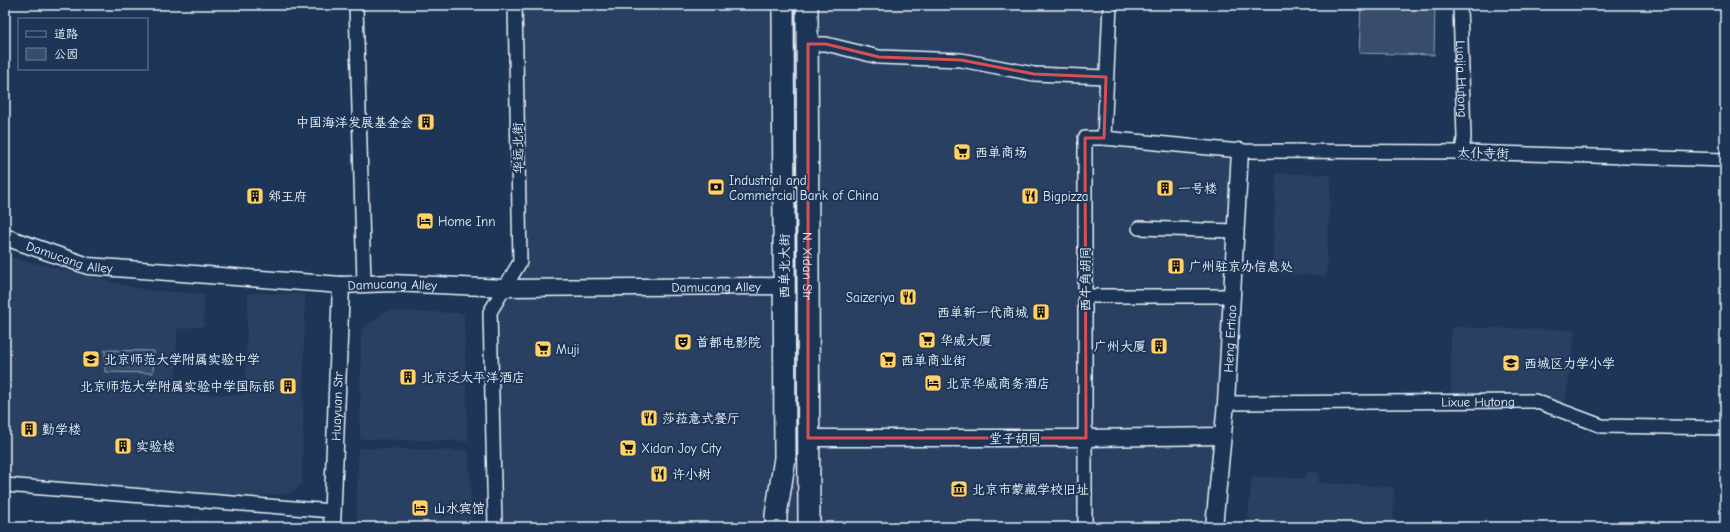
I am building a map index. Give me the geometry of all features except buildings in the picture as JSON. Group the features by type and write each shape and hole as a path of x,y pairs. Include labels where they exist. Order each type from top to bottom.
{"main road":[{"name":"西单北大街","path":"776,527 776,515 785,458 784,286 779,5"},
{"name":"N. Xidan Str","path":"807,5 808,527"}],"street":[{"path":"356,5 364,283"},
{"name":"华远北街","path":"495,527 490,312 506,288 520,262 515,5"},
{"path":"1104,138 1110,5"},
{"name":"Luojia Hutong","path":"1460,5 1464,138 1462,152"},
{"path":"808,44 826,44 879,56 961,60 1034,74 1106,77"},
{"name":"西牛角胡同","path":"1086,438 1085,138 1104,138"},
{"name":"太仆寺街","path":"1104,138 1240,151 1462,152 1725,160"},
{"name":"Heng Ertiao","path":"1214,527 1226,403 1240,151"},
{"path":"1139,228 1235,231"},
{"name":"Damucang Alley","path":"5,237 88,266 341,285 364,283 506,288 784,286"},
{"name":"Huayuan Str","path":"332,519 341,285"},
{"path":"1089,296 1231,296"},
{"name":"Lixue Hutong","path":"1226,403 1535,401 1602,426 1725,428"},
{"name":"堂子胡同","path":"808,438 1086,438 1222,436"},
{"path":"1085,527 1086,438"},
{"path":"5,485 332,519"}],"highlighted area":[{"path":"808,44 826,44 879,57 961,60 1034,74 1106,77 1104,138 1085,138 1086,438 808,438"}],"shaded area":[{"path":"515,5 1112,5 1109,138 1240,157 1215,527 496,527 495,304 520,262"},
{"path":"1276,173 1331,175 1326,276 1272,273"},
{"name":"北京师范大学附属实验中学","path":"5,256 145,290 204,294 204,326 177,329 176,389 179,394 245,395 248,293 305,294 302,484 291,493 242,497 5,477"},
{"path":"386,311 464,313 468,441 360,439 361,330"},
{"name":"西城区力学小学","path":"1451,327 1575,330 1565,405 1544,396 1451,395"},
{"name":"山水宾馆","path":"358,448 469,451 472,527 357,527"},
{"path":"1307,471 1319,473 1319,483 1394,487 1393,527 1247,527 1252,477 1304,478"},
{"path":"191,519 295,527 190,527"}],"green space":[{"path":"1361,5 1435,5 1434,55 1359,53"},
{"path":"105,350 154,351 153,373 105,372"}],"place":[{"name":"中国海洋发展基金会","path":"426,122"},
{"name":"西单商场","path":"962,152"},
{"name":"Industrial and Commercial Bank of China","path":"716,187"},
{"name":"一号楼","path":"1165,188"},
{"name":"郑王府","path":"255,196"},
{"name":"Bigpizza","path":"1030,196"},
{"name":"Home Inn","path":"425,221"},
{"name":"广州驻京办信息处","path":"1176,266"},
{"name":"Saizeriya","path":"908,297"},
{"name":"西单新一代商城","path":"1041,312"},
{"name":"华威大厦","path":"927,340"},
{"name":"首都电影院","path":"683,342"},
{"name":"广州大厦","path":"1159,346"},
{"name":"Muji","path":"543,349"},
{"name":"北京师范大学附属实验中学","path":"91,359"},
{"name":"西单商业街","path":"888,360"},
{"name":"西城区力学小学","path":"1511,363"},
{"name":"北京泛太平洋酒店","path":"408,377"},
{"name":"北京华威商务酒店","path":"933,383"},
{"name":"北京师范大学附属实验中学国际部","path":"288,386"},
{"name":"莎菈意式餐厅","path":"649,418"},
{"name":"勤学楼","path":"29,429"},
{"name":"实验楼","path":"123,446"},
{"name":"Xidan Joy City","path":"628,448"},
{"name":"许小树","path":"659,474"},
{"name":"北京市蒙藏学校旧址","path":"959,489"},
{"name":"山水宾馆","path":"420,508"}]}
